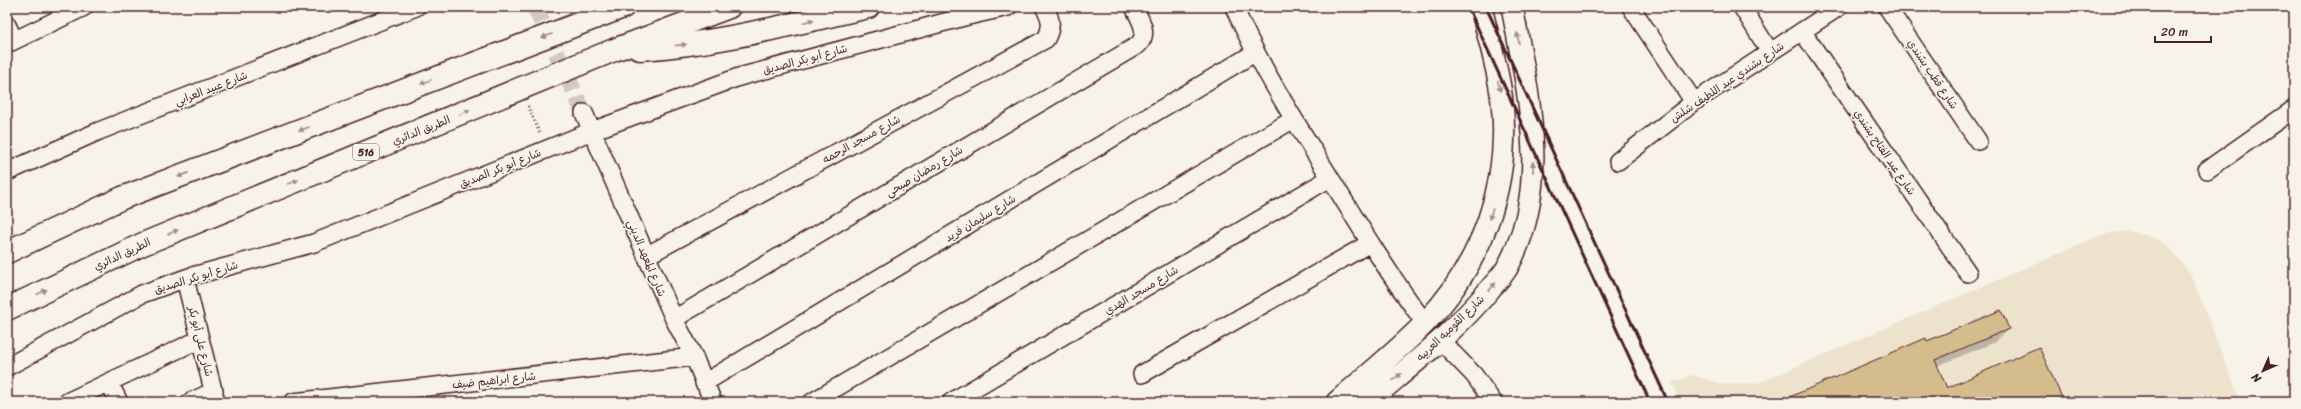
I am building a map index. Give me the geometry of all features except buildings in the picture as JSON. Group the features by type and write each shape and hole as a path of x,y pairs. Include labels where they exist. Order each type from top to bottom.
{"highway":[{"path":"577,25 608,7"},
{"path":"7,252 122,198 623,7"},
{"name":"الطريق الدائري","path":"7,309 143,244 614,50 730,7"},
{"path":"614,50 685,45 741,36 868,7"}],"street":[{"path":"9,36 84,7"},
{"name":"شارع عبيد العرابي","path":"7,172 99,132 416,7"},
{"name":"شارع أبو بكر الصديق","path":"7,367 142,294 185,279 314,243 592,131 739,77 964,17 1008,7"},
{"name":"شارع مسجد الرحمه","path":"646,256 1046,39 1052,27 1049,13 1044,7"},
{"name":"شارع رمضان صبحى","path":"674,319 1138,45 1144,38 1144,28 1134,7"},
{"path":"1234,7 1256,52 1294,119 1401,292 1425,323"},
{"name":"شارع القوميه العربيه","path":"1337,402 1425,323 1459,279 1478,247 1492,212 1501,176 1504,138 1502,100 1481,7"},
{"name":"شارع القوميه العربيه","path":"1368,402 1440,340 1477,305 1506,269 1521,237 1533,175 1529,100 1512,7"},
{"path":"1631,7 1694,102"},
{"path":"1742,7 1770,52"},
{"name":"شارع بشندي عبد اللطيف شلش","path":"1618,161 1694,102 1839,7"},
{"name":"شارع قطب بشندي","path":"1887,7 1978,141"},
{"name":"شارع عبد الفتاح بشندي","path":"1802,31 1968,273"},
{"name":"شارع سليمان فريد","path":"704,383 1256,52"},
{"path":"2207,170 2294,109"},
{"name":"شارع المعهد الديني","path":"584,113 674,319 694,357 713,402"},
{"path":"812,402 1294,119"},
{"name":"شارع مسجد الهدي","path":"951,402 1330,178"},
{"path":"1142,374 1370,243"},
{"name":"شارع على أبو بكر","path":"185,279 215,397"},
{"path":"67,402 200,339"},
{"path":"1440,340 1474,376 1493,402"},
{"name":"شارع ابراهيم ضيف","path":"294,402 694,357"},
{"path":"109,382 119,402"},
{"path":"190,402 215,397"}],"path":[{"path":"520,89 541,137"}],"shaded area":[{"path":"2127,231 2144,234 2165,243 2190,273 2241,402 1681,402 1672,383 1693,375 1722,384 1758,383 2104,234"}],"tunnel":[{"path":"535,7 584,113"}],"railway":[{"path":"1468,7 1650,402"},
{"path":"1486,7 1668,402"}]}
